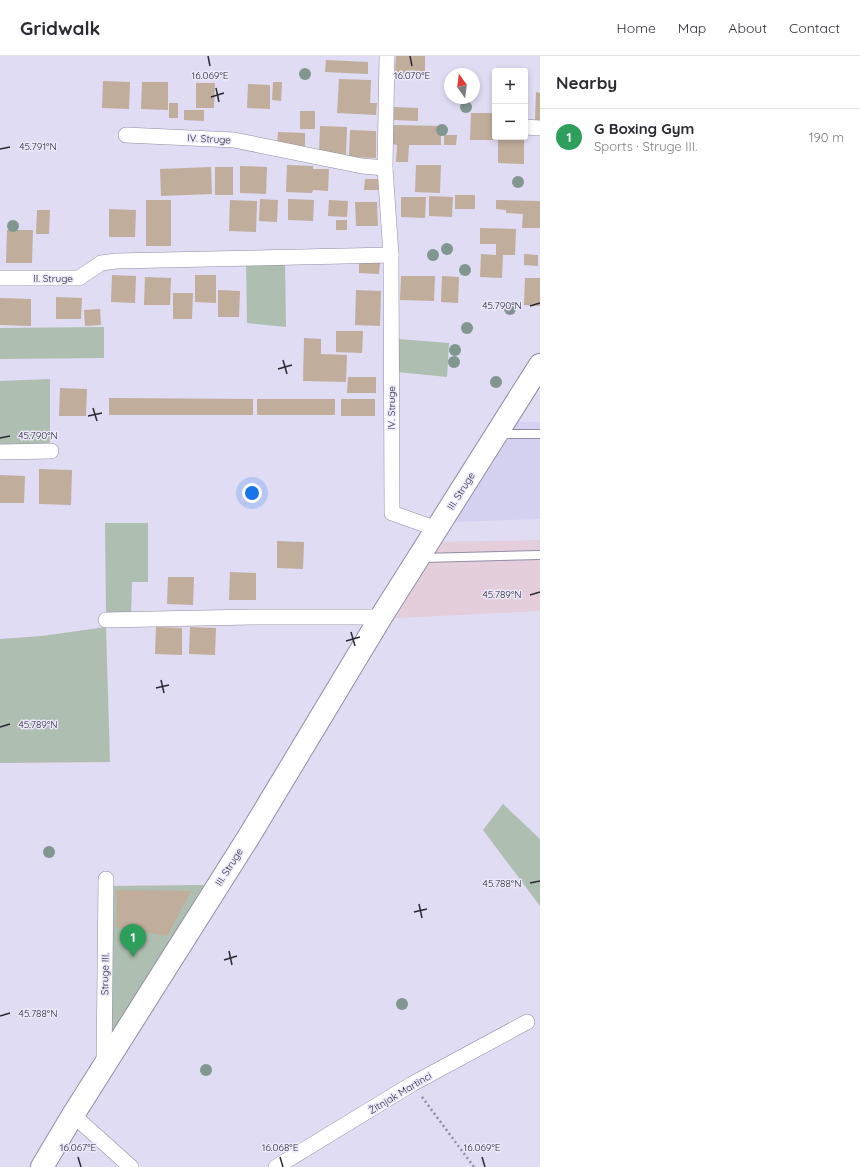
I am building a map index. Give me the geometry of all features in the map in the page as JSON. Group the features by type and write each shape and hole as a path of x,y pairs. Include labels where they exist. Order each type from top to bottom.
{"street":[{"name":"IV. Struge","path":"387,56 385,168 390,255 392,513 437,529"},
{"path":"528,127 540,128"},
{"name":"IV. Struge","path":"126,136 234,140 362,166 385,168"},
{"name":"II. Struge","path":"0,278 79,278 101,263 129,261 390,255"},
{"name":"III. Struge","path":"42,1167 73,1115 248,838 381,617 540,365"},
{"path":"0,452 51,451"},
{"path":"106,620 252,617 381,617"},
{"name":"Struge III.","path":"104,1068 106,879"},
{"name":"Žitnjak Martinci","path":"276,1167 412,1084 527,1022"},
{"path":"73,1115 131,1167"}],"lane":[{"path":"496,434 540,434"},
{"path":"419,558 540,555"}],"path":[{"path":"412,1084 474,1167"}],"shaded area":[{"path":"513,422 540,422 540,519 454,522"},
{"path":"540,540 540,611 396,618 440,542"}],"green space":[{"path":"246,261 285,261 286,327 247,323"},
{"path":"104,327 104,358 0,359 0,328"},
{"path":"398,339 449,343 447,377 398,372"},
{"path":"50,379 50,444 0,445 0,381"},
{"path":"105,523 148,523 148,582 132,582 131,614 106,613"},
{"path":"106,627 110,762 0,763 0,639 42,636"},
{"path":"503,804 540,839 540,906 483,830"},
{"path":"204,885 115,1031 106,1027 108,886"}],"building":[{"path":"396,56 425,56 425,74 395,74"},
{"path":"326,60 368,62 368,74 325,72"},
{"path":"339,79 371,80 370,103 377,103 376,115 337,113"},
{"path":"103,81 130,82 129,109 102,108"},
{"path":"142,82 168,82 168,110 141,109"},
{"path":"273,82 282,82 281,101 272,100"},
{"path":"196,83 215,83 214,108 196,108"},
{"path":"248,84 270,85 270,109 247,108"},
{"path":"536,92 540,93 540,120 535,120"},
{"path":"169,103 178,103 178,118 169,118"},
{"path":"394,107 418,108 418,121 394,120"},
{"path":"184,110 204,110 204,121 184,120"},
{"path":"300,111 315,111 315,129 300,129"},
{"path":"471,113 492,113 492,140 470,140"},
{"path":"393,125 441,126 441,145 409,145 408,162 396,162 397,145 393,144"},
{"path":"320,126 347,127 346,154 319,153"},
{"path":"350,130 376,131 376,158 349,157"},
{"path":"278,132 305,133 305,146 277,145"},
{"path":"444,135 457,135 456,145 444,145"},
{"path":"498,140 524,140 524,164 498,163"},
{"path":"287,165 313,166 313,169 329,169 328,191 313,190 312,193 286,192"},
{"path":"416,165 441,165 440,193 415,192"},
{"path":"240,166 267,167 266,194 240,193"},
{"path":"211,167 212,194 161,196 160,169"},
{"path":"215,167 233,167 233,195 215,195"},
{"path":"365,179 382,179 382,190 364,190"},
{"path":"455,195 475,195 475,209 455,209"},
{"path":"429,196 453,197 452,217 429,216"},
{"path":"401,197 426,197 425,218 401,217"},
{"path":"260,199 278,200 277,222 259,221"},
{"path":"288,199 314,200 313,221 288,220"},
{"path":"146,200 171,200 171,246 146,246"},
{"path":"230,200 257,201 256,232 229,231"},
{"path":"329,200 348,201 347,217 328,216"},
{"path":"496,200 540,201 540,228 522,228 523,214 506,213 506,210 496,209"},
{"path":"355,202 377,202 378,226 356,226"},
{"path":"109,209 136,210 135,237 109,237"},
{"path":"37,210 50,210 49,234 36,234"},
{"path":"336,220 347,220 347,230 336,230"},
{"path":"480,228 516,229 515,255 503,255 502,278 480,277 481,254 496,255 496,244 480,244"},
{"path":"7,230 33,230 32,263 6,263"},
{"path":"524,254 538,255 538,266 524,265"},
{"path":"359,262 380,262 379,274 359,273"},
{"path":"112,275 136,276 135,303 111,302"},
{"path":"195,275 216,275 216,303 195,302"},
{"path":"401,276 435,276 434,301 400,300"},
{"path":"442,276 459,277 458,303 441,302"},
{"path":"145,277 171,278 170,305 144,305"},
{"path":"525,278 540,278 540,306 524,305"},
{"path":"218,290 240,291 239,317 218,317"},
{"path":"356,290 381,291 380,326 355,325"},
{"path":"173,293 193,293 192,319 173,319"},
{"path":"56,297 82,298 81,319 56,319"},
{"path":"0,298 31,299 31,326 0,325"},
{"path":"100,309 101,325 85,326 84,310"},
{"path":"336,331 363,331 362,353 336,352"},
{"path":"304,338 321,339 321,354 347,355 346,382 303,381"},
{"path":"348,377 376,377 376,393 347,393"},
{"path":"60,388 87,389 86,416 59,416"},
{"path":"109,398 253,399 253,415 109,415"},
{"path":"257,399 335,399 335,415 257,415"},
{"path":"341,399 375,399 375,416 341,416"},
{"path":"39,469 72,470 71,505 39,504"},
{"path":"0,475 25,476 24,503 0,503"},
{"path":"277,541 304,542 303,569 277,568"},
{"path":"230,572 256,573 256,600 229,600"},
{"path":"168,577 194,577 193,605 167,604"},
{"path":"156,627 182,628 182,655 155,654"},
{"path":"190,627 216,628 215,655 189,654"},
{"path":"117,890 191,891 167,936 116,927"}],"place":[{"name":"G Boxing Gym","path":"133,957"}]}
